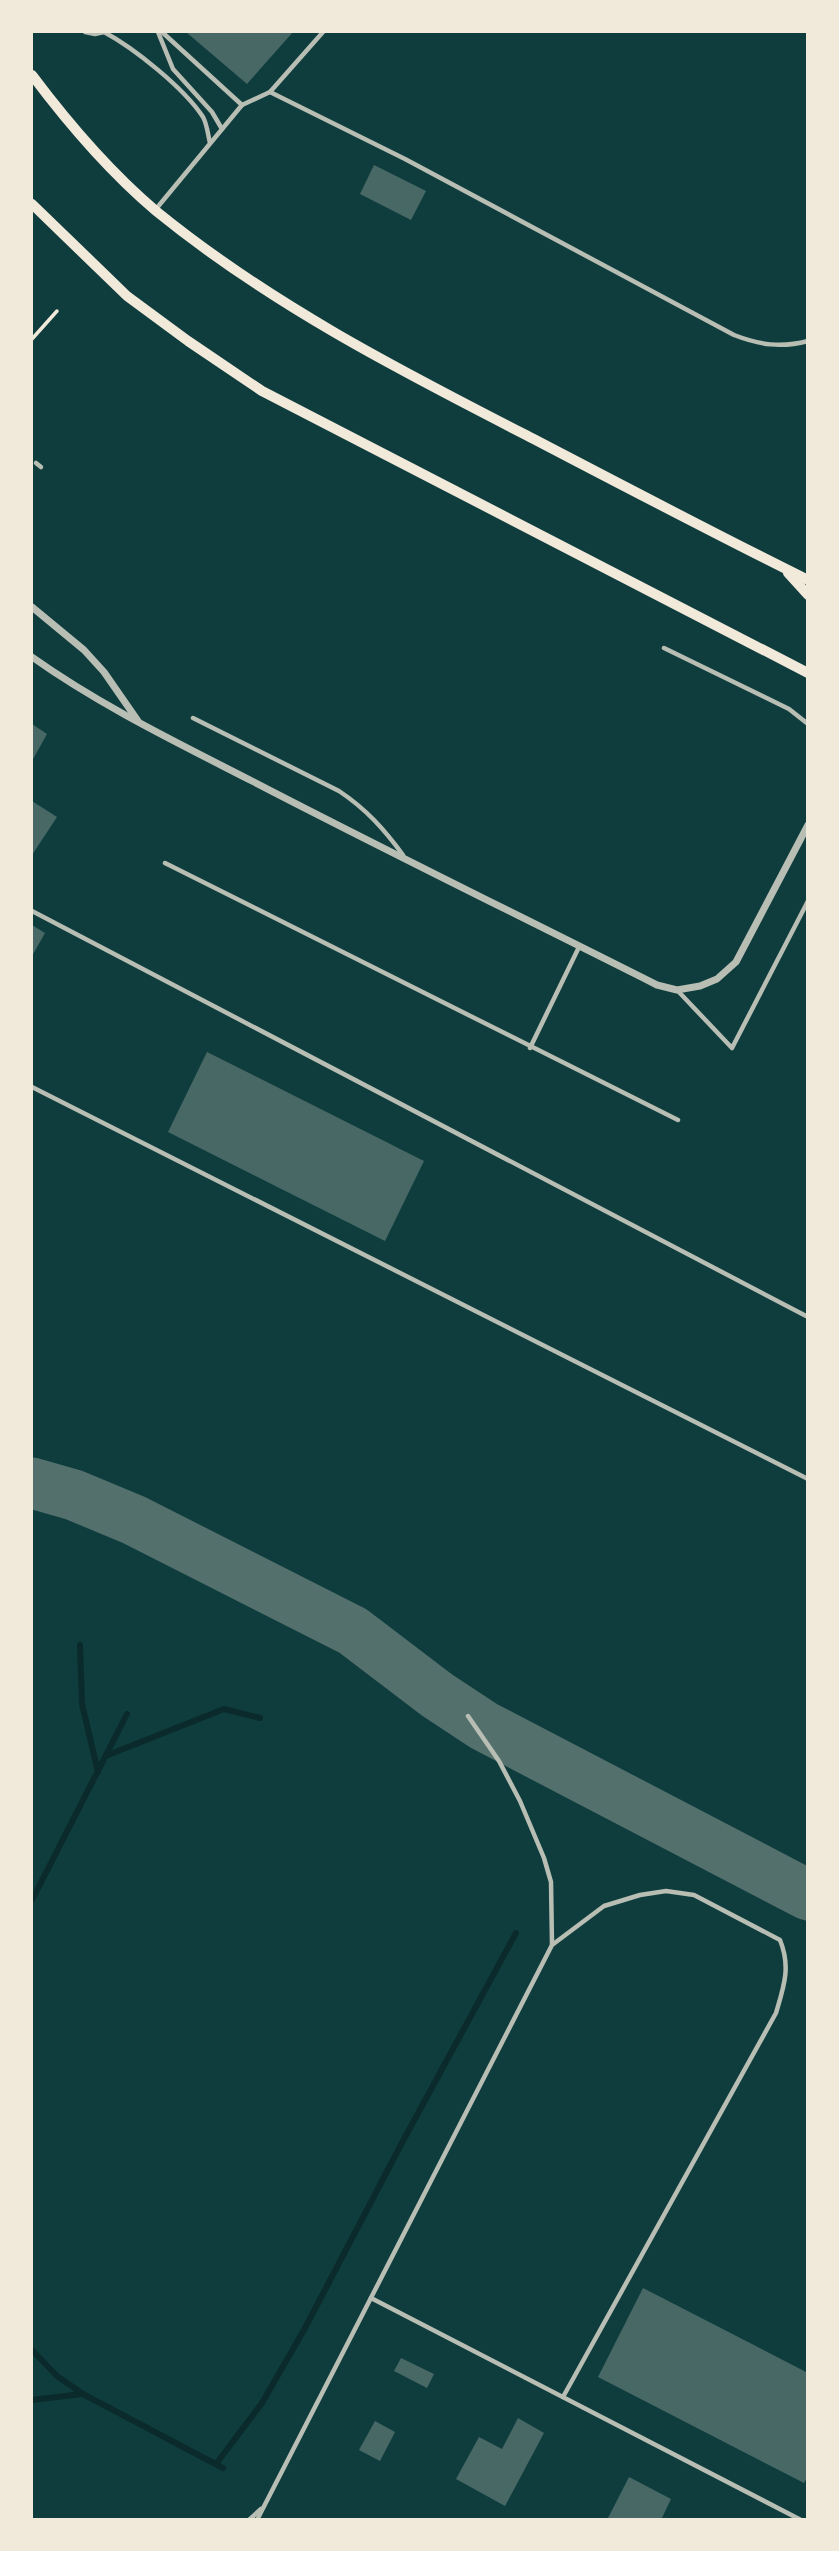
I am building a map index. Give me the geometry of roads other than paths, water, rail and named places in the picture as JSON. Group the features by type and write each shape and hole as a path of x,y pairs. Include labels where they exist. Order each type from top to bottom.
{"main road":[{"path":"32,75 95,149 155,210 251,282 380,360 807,580"},
{"path":"32,204 127,296 261,391 807,673"},
{"path":"785,569 807,595"}],"street":[{"path":"32,607 84,650 104,672 139,723"},
{"path":"32,657 64,680 139,723 657,985 677,990 700,986 717,979 736,962 807,825"}],"lane":[{"path":"85,32 104,32 126,44 185,95 204,119 210,143"},
{"path":"160,32 242,105"},
{"path":"160,32 173,69 212,112 222,129"},
{"path":"155,210 242,105 270,92 323,32"},
{"path":"270,92 405,159 734,335 771,346 807,341"},
{"path":"36,463 41,467"},
{"path":"664,648 789,709 807,724"},
{"path":"193,718 350,798 378,822 405,858"},
{"path":"165,863 678,1120"},
{"path":"677,990 732,1048 807,901"},
{"path":"32,911 807,1317"},
{"path":"530,1048 579,946"},
{"path":"32,1087 807,1479"},
{"path":"468,1716 499,1760 544,1858 551,1882 552,1944"},
{"path":"257,2519 552,1944 604,1906 666,1891 694,1895 780,1940 786,1955 787,1977 776,2013 562,2397"},
{"path":"371,2298 801,2519"},
{"path":"249,2519 264,2506"}],"waterway":[{"path":"80,1645 82,1704 98,1772"},
{"path":"108,1755 224,1709 260,1718"},
{"path":"32,1900 127,1714"},
{"path":"216,2464 262,2403 305,2328 516,1933"},
{"path":"32,2350 57,2376 83,2394 223,2468"},
{"path":"32,2400 82,2394"}]}
